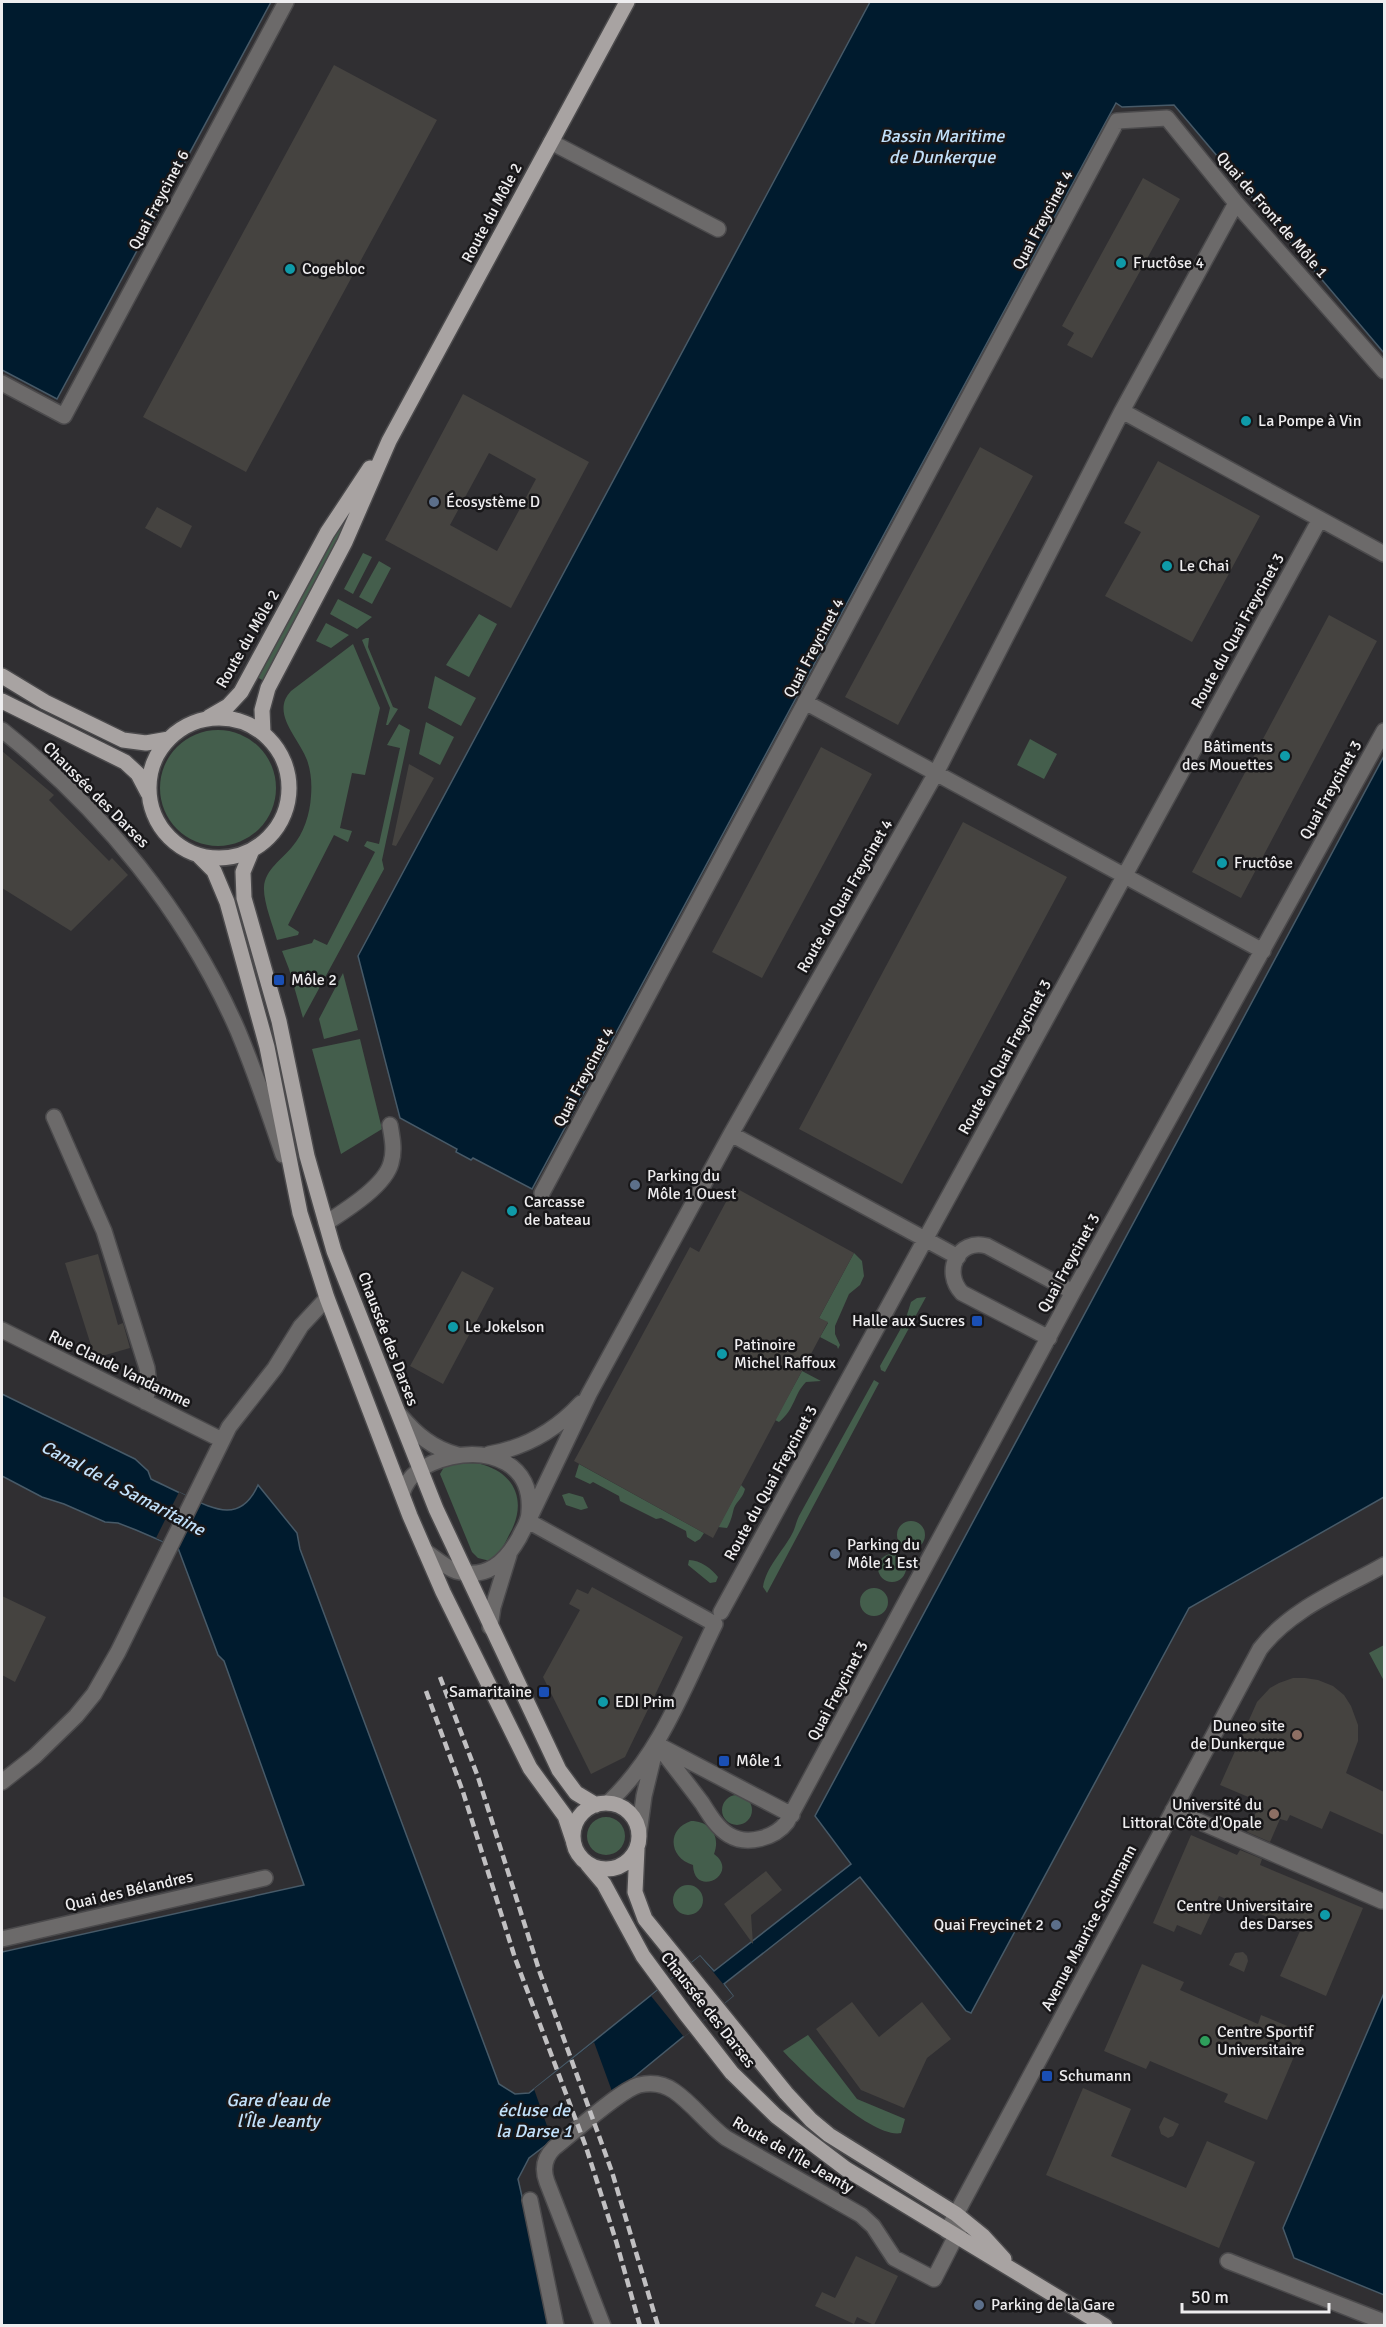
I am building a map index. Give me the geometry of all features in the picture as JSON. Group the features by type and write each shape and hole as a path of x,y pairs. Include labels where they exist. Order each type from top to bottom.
{"main road":[{"name":"Route du Môle 2","path":"263,733 262,710 268,688 345,542 389,441 627,2"},
{"name":"Route du Môle 2","path":"201,720 228,706 241,692 334,521 389,441"},
{"path":"2,676 45,702 123,740 146,743 169,739"},
{"name":"Chaussée des Darses","path":"2,701 125,762 138,774 149,796"},
{"path":"223,718 237,720 263,733 278,749 289,776 286,813 275,832 252,850 226,858 199,856 178,846 167,836 155,817 149,796 149,782 154,762 169,739 187,726 201,720 223,718"},
{"name":"Chaussée des Darses","path":"252,850 243,872 244,898 282,1030 307,1155 326,1223 346,1281 420,1469 490,1627 563,1776 576,1792 602,1804"},
{"name":"Chaussée des Darses","path":"199,856 214,871 227,903 263,1031 293,1185 309,1248 327,1298 425,1551 530,1768 565,1816 573,1840"},
{"path":"602,1804 619,1806 630,1814 636,1822 639,1833 637,1849 627,1862 618,1868 604,1870 588,1865 577,1853 573,1840 575,1824 580,1815 602,1804"},
{"name":"Chaussée des Darses","path":"637,1849 634,1877 636,1898 649,1925 786,2093 819,2126 839,2141 960,2217 983,2236 1016,2273"},
{"name":"Chaussée des Darses","path":"588,1865 604,1884 627,1929 653,1971 702,2036 740,2081 788,2127 846,2169 1106,2325"}],"street":[{"name":"Quai Freycinet 6","path":"2,383 64,416 286,2"},
{"name":"Quai de Front de Môle 1","path":"1117,121 1167,118 1236,203 1384,371"},
{"name":"Quai Freycinet 4","path":"542,1193 1117,121"},
{"path":"551,142 718,230"},
{"name":"Route du Quai Freycinet 4","path":"528,1521 589,1394 731,1134 936,773 1122,411 1236,203"},
{"path":"1122,411 1384,554"},
{"name":"Route du Quai Freycinet 3","path":"602,1804 628,1784 657,1744 718,1618 1320,519"},
{"path":"805,702 1263,951"},
{"name":"Chaussée des Darses","path":"2,730 55,776 114,835 149,878 185,931 237,1029 264,1098 293,1185"},
{"name":"Quai Freycinet 3","path":"657,1744 716,1822 730,1836 744,1839 770,1836 782,1829 792,1815 1073,1292 1384,731"},
{"path":"54,1117 105,1232 147,1368 149,1385 145,1402"},
{"path":"326,1223 371,1190 387,1173 393,1155 390,1125"},
{"path":"731,1134 958,1257"},
{"path":"1049,1338 962,1293 955,1285 952,1275 958,1257 969,1246 977,1244 987,1246 1073,1292"},
{"path":"2,1782 35,1755 76,1716 94,1694 114,1659 162,1565 205,1473 236,1416 275,1368 301,1326 327,1298"},
{"name":"Rue Claude Vandamme","path":"2,1330 222,1440"},
{"name":"Route du Quai Freycinet 4","path":"485,1455 514,1448 536,1438 569,1414 589,1394"},
{"path":"398,1413 413,1431 433,1446 461,1455"},
{"path":"402,1494 408,1480 420,1469 461,1455 485,1455 502,1460 518,1474 527,1491 530,1511 528,1521 501,1563 490,1569 465,1572 448,1567 425,1551"},
{"path":"528,1521 718,1618"},
{"path":"490,1627 493,1607 510,1552"},
{"name":"Avenue Maurice Schumann","path":"960,2217 1173,1810 1255,1659 1271,1634 1296,1615 1384,1565"},
{"path":"657,1744 792,1815"},
{"name":"Route du Quai Freycinet 3","path":"639,1833 644,1796 657,1744"},
{"path":"1173,1810 1382,1901"},
{"name":"Quai des Bélandres","path":"2,1939 266,1878"},
{"name":"Route de l'Île Jeanty","path":"603,2325 547,2182 544,2166 554,2148 623,2093 639,2085 656,2084 670,2088 726,2138 861,2215 873,2226 894,2258 934,2279 960,2217"},
{"path":"530,2200 556,2325"},
{"path":"1228,2261 1384,2322"}],"green space":[{"path":"338,524 344,527 264,681 257,677"},
{"path":"363,553 372,557 353,594 344,589"},
{"path":"379,561 391,568 372,604 359,597"},
{"path":"338,599 372,617 357,629 330,614"},
{"path":"479,614 497,624 469,677 446,665"},
{"path":"326,623 349,635 331,648 316,641"},
{"path":"369,638 368,647 393,707 398,709 388,725 386,725 390,708 362,640"},
{"path":"353,644 380,708 365,775 352,773 340,828 352,831 348,842 334,835 288,925 299,932 298,935 277,940 265,899 265,881 267,875 300,836 308,816 311,791 307,760 285,717 285,699 291,691"},
{"path":"435,676 476,698 461,726 428,708"},
{"path":"426,722 454,737 440,765 419,754"},
{"path":"399,724 410,730 382,860 384,869 303,1018 282,951 312,943 314,939 327,945 375,852 364,846 367,841 379,844 400,748 387,745"},
{"path":"218,730 240,735 259,747 271,766 276,788 271,810 259,829 240,841 218,846 196,841 177,829 165,810 160,788 165,766 177,747 196,735"},
{"path":"1030,739 1057,754 1044,779 1017,765"},
{"path":"343,973 358,1030 324,1039 319,1019"},
{"path":"360,1039 382,1129 341,1154 312,1049"},
{"path":"854,1253 862,1261 864,1276 860,1285 849,1294 835,1326 835,1334 840,1345 838,1349 837,1346 820,1337 828,1323 819,1318"},
{"path":"926,1297 885,1372 881,1370 880,1366 905,1321 911,1302 917,1298"},
{"path":"802,1371 821,1381 806,1382 785,1417 779,1422 775,1420"},
{"path":"874,1380 879,1383 767,1593 763,1587 775,1559 792,1534 799,1516"},
{"path":"451,1464 480,1464 496,1470 512,1484 516,1493 518,1503 514,1524 501,1550 490,1561 478,1558 472,1552 440,1474 444,1467"},
{"path":"579,1464 704,1533 695,1542 687,1537 686,1531 620,1501 619,1496 593,1482 590,1484 575,1477"},
{"path":"741,1485 745,1489 734,1508 727,1528 718,1527"},
{"path":"569,1493 583,1497 588,1508 581,1510 566,1505 562,1495"},
{"path":"911,1521 921,1525 925,1535 921,1545 911,1549 901,1545 897,1535 901,1525"},
{"path":"892,1554 902,1558 906,1568 902,1578 892,1582 882,1578 878,1568 882,1558"},
{"path":"689,1560 709,1568 718,1577 716,1582 710,1583 688,1565"},
{"path":"874,1588 884,1592 888,1602 884,1612 874,1616 864,1612 860,1602 864,1592"},
{"path":"1384,1645 1384,1681 1369,1653"},
{"path":"737,1795 747,1800 752,1810 747,1820 737,1825 727,1820 722,1810 727,1800"},
{"path":"606,1817 619,1823 625,1836 619,1849 606,1855 593,1849 587,1836 593,1823"},
{"path":"691,1821 704,1824 715,1836 714,1854 721,1862 722,1869 714,1880 707,1882 700,1880 695,1875 693,1865 679,1856 675,1850 674,1837 677,1830"},
{"path":"688,1885 694,1886 702,1894 702,1906 694,1914 688,1915 682,1914 674,1906 673,1900 674,1894 682,1886"},
{"path":"808,2035 857,2099 905,2119 901,2133 889,2132 873,2126 856,2115 821,2088 783,2051"}],"water":[{"path":"2,2 271,2 57,399 2,370"},
{"name":"Bassin Maritime de Dunkerque","path":"870,2 1384,2 1384,353 1174,105 1122,107 1116,103 532,1189 473,1158 471,1160 456,1152 457,1149 400,1118 358,956"},
{"path":"1384,756 1384,1497 1189,1608 971,2013 966,2011 860,1877 724,1984 733,1996 617,2091 529,2158 518,2179 551,2325 2,2325 2,1952 304,1885 224,1661 218,1655 178,1548 118,1523 105,1522 42,1497 2,1476 2,1394 135,1459 148,1471 151,1479 207,1506 226,1510 235,1509 244,1505 258,1485 297,1533 300,1549 499,2084 515,2094 529,2093 700,1956 714,1971 851,1864 815,1816"},
{"path":"1384,1993 1384,2295 1294,2258 1283,2228"}],"pier":[{"path":"179,1492 200,1503 178,1548 156,1538"},
{"path":"700,1956 733,1996 684,2037 651,1996"},
{"path":"594,2042 613,2094 552,2140 534,2089"}],"building":[{"name":"Cogebloc","path":"334,65 437,120 246,472 143,417"},
{"name":"Fructôse 4","path":"1143,178 1180,199 1092,358 1067,345 1074,333 1062,326"},
{"name":"Écosystème D","path":"463,394 589,462 511,608 385,540","holes":["489,453 536,479 497,551 450,525"]},
{"path":"980,447 1033,476 898,725 845,697"},
{"name":"Le Chai","path":"1158,461 1260,516 1192,642 1105,596 1141,532 1124,523"},
{"path":"157,507 192,526 181,548 145,528"},
{"name":"Bâtiments des Mouettes","path":"1329,615 1377,641 1241,898 1192,872"},
{"path":"821,747 872,774 762,978 712,952"},
{"path":"2,751 54,795 49,800 109,861 112,858 128,875 71,931 2,888"},
{"path":"409,764 434,778 396,846 392,845"},
{"path":"963,822 1067,877 902,1184 799,1129"},
{"name":"Patinoire Michel Raffoux","path":"734,1187 854,1253 819,1318 828,1322 713,1538 574,1461 690,1247 699,1252"},
{"path":"98,1254 118,1325 123,1323 130,1348 95,1358 65,1263"},
{"name":"Le Jokelson","path":"462,1271 494,1288 443,1384 410,1366"},
{"name":"EDI Prim","path":"592,1587 683,1637 625,1757 591,1774 543,1677 580,1610 569,1604 577,1589 588,1594"},
{"path":"2,1596 46,1617 15,1682 2,1675"},
{"path":"1293,1678 1305,1678 1333,1686 1344,1695 1351,1706 1358,1725 1358,1741 1346,1773 1384,1792 1384,1835 1330,1811 1322,1829 1290,1815 1287,1821 1280,1819 1270,1842 1247,1832 1257,1810 1250,1805 1253,1799 1220,1785 1257,1702 1270,1688 1279,1683"},
{"name":"Centre Universitaire des Darses","path":"1191,1835 1237,1855 1240,1850 1262,1859 1260,1865 1363,1908 1326,1996 1280,1976 1300,1931 1219,1896 1201,1935 1177,1925 1174,1932 1153,1923"},
{"path":"766,1871 782,1890 751,1915 753,1944 724,1904"},
{"path":"1243,1952 1248,1961 1244,1972 1229,1965 1235,1953"},
{"name":"Centre Sportif Universitaire","path":"1142,1964 1184,1982 1180,1990 1258,2024 1261,2015 1304,2033 1267,2120 1224,2102 1228,2094 1150,2061 1146,2069 1104,2051"},
{"path":"852,2002 879,2037 922,2002 951,2039 927,2058 904,2108 861,2090 816,2029"},
{"path":"1083,2088 1131,2109 1111,2156 1186,2188 1207,2141 1255,2162 1219,2248 1046,2175"},
{"path":"1164,2117 1179,2124 1173,2136 1168,2138 1161,2134 1159,2127"},
{"path":"856,2256 898,2276 874,2325 857,2317 854,2324 815,2306 822,2292 835,2298"}],"railway":[{"path":"440,1677 478,1777 540,1973 612,2172 658,2326"},
{"path":"426,1691 463,1792 515,1958 586,2147 640,2326"}],"place":[{"name":"Fructôse 4","path":"1121,263"},
{"name":"Cogebloc","path":"290,269"},
{"name":"La Pompe à Vin","path":"1246,421"},
{"name":"Écosystème D","path":"434,502"},
{"name":"Le Chai","path":"1167,566"},
{"name":"Bâtiments des Mouettes","path":"1285,756"},
{"name":"Fructôse","path":"1222,863"},
{"name":"Môle 2","path":"279,980"},
{"name":"Parking du Môle 1 Ouest","path":"635,1185"},
{"name":"Carcasse de bateau","path":"512,1211"},
{"name":"Halle aux Sucres","path":"977,1321"},
{"name":"Le Jokelson","path":"453,1327"},
{"name":"Patinoire Michel Raffoux","path":"722,1354"},
{"name":"Parking du Môle 1 Est","path":"835,1554"},
{"name":"Samaritaine","path":"544,1692"},
{"name":"EDI Prim","path":"603,1702"},
{"name":"Duneo site de Dunkerque","path":"1297,1735"},
{"name":"Môle 1","path":"724,1761"},
{"name":"Université du Littoral Côte d'Opale","path":"1274,1814"},
{"name":"Centre Universitaire des Darses","path":"1325,1915"},
{"name":"Quai Freycinet 2","path":"1056,1925"},
{"name":"Centre Sportif Universitaire","path":"1205,2041"},
{"name":"Schumann","path":"1047,2076"},
{"name":"Parking de la Gare","path":"979,2305"}],"water label":[{"name":"Canal de la Samaritaine","path":"123,1488"},
{"name":"Gare d'eau de l'Île Jeanty","path":"278,2110"},
{"name":"écluse de la Darse 1","path":"534,2120"}]}
